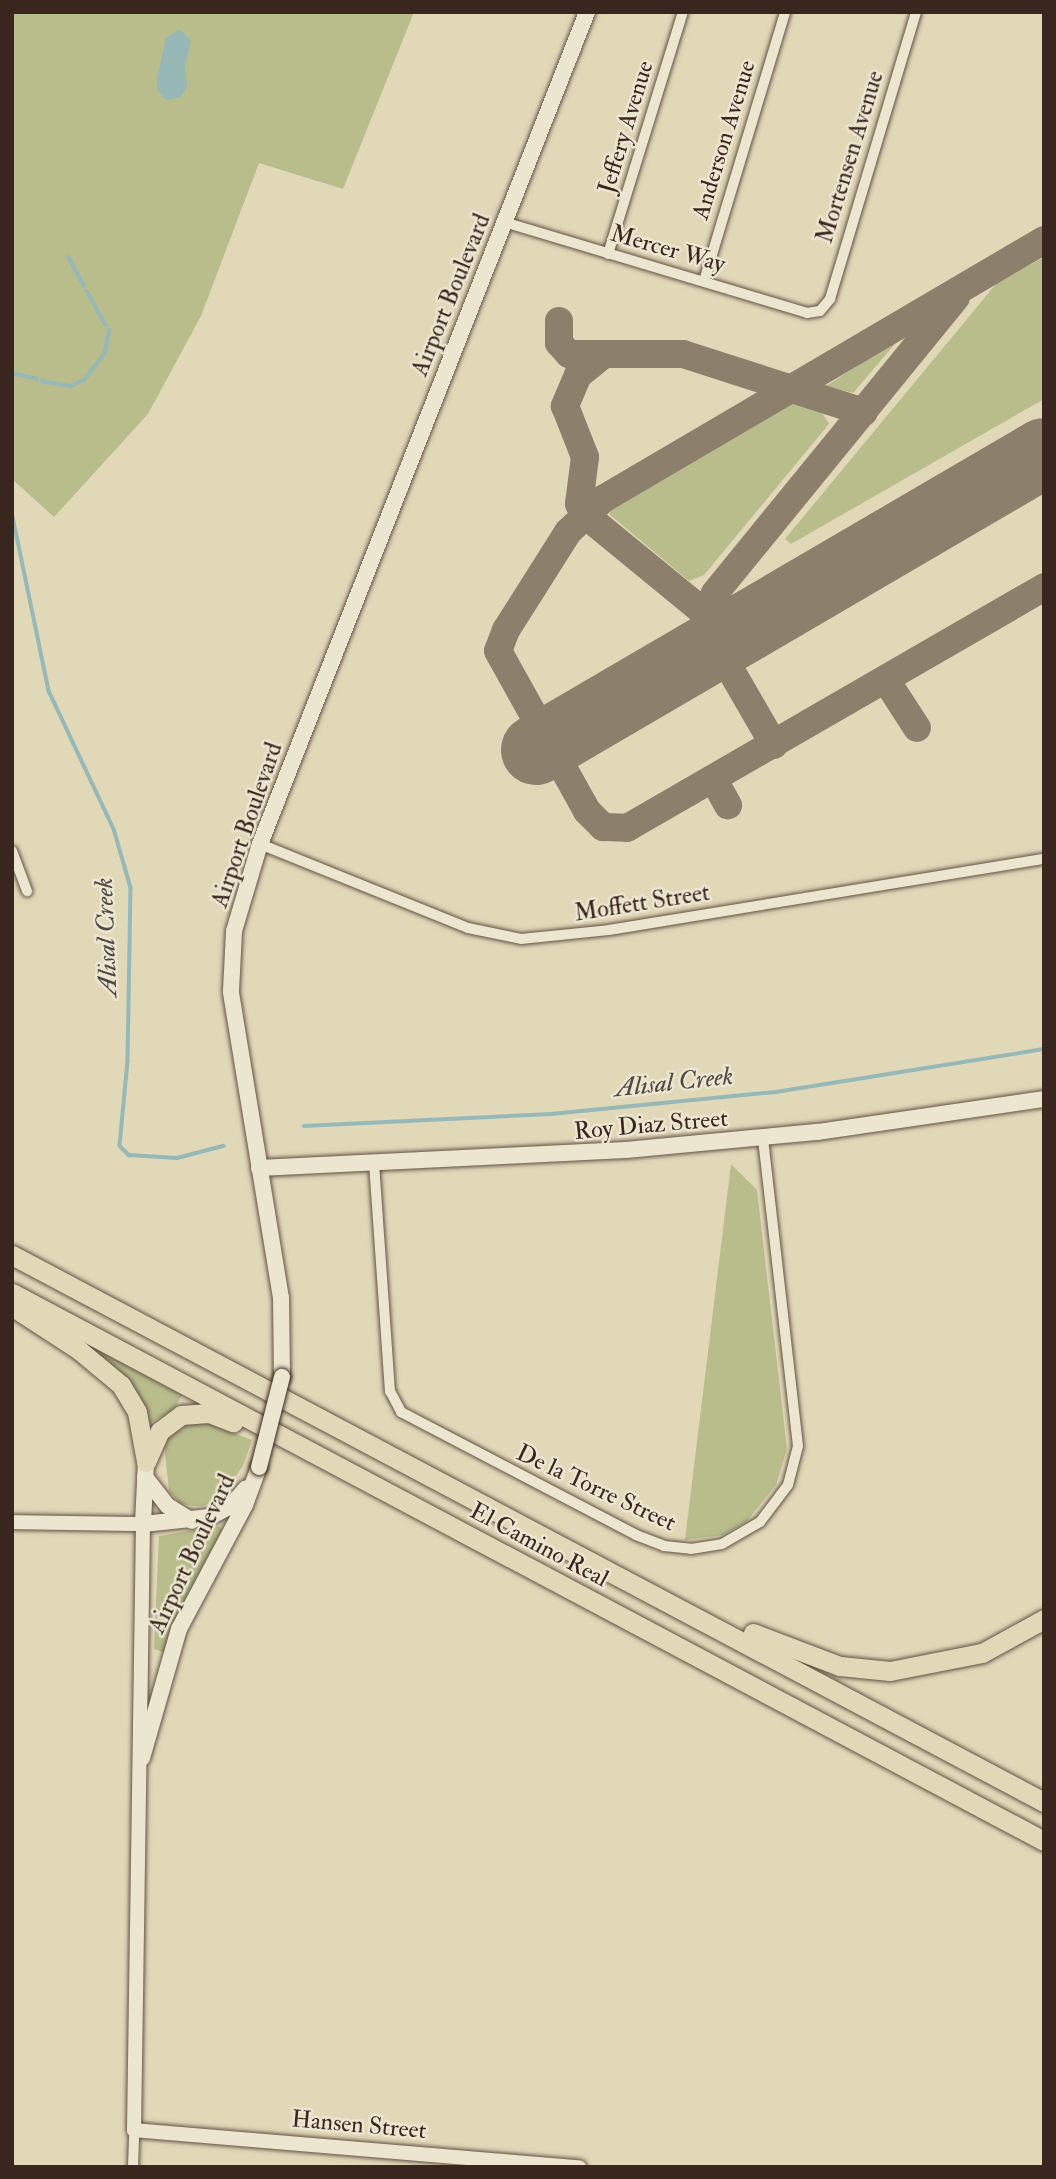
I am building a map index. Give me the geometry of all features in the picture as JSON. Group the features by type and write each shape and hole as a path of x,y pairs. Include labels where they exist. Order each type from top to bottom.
{"highway":[{"name":"El Camino Real","path":"12,1255 1044,1802"},
{"name":"El Camino Real","path":"12,1293 1044,1840"},
{"path":"12,1306 95,1361 121,1385 137,1412 146,1470"},
{"path":"146,1470 169,1421 195,1412 222,1417 347,1471"},
{"path":"682,1610 721,1618 810,1658 890,1671 982,1653 1044,1619"}],"main road":[{"name":"Airport Boulevard","path":"142,1758 179,1629 245,1505 249,1485 259,1467 275,1414 284,1341 234,1019 230,962 240,904 260,844 587,12"},
{"name":"Roy Diaz Street","path":"259,1168 523,1158 763,1138 1044,1098"},
{"path":"146,1470 168,1506 192,1521"},
{"path":"146,1470 143,1524 192,1521 231,1506 249,1485"}],"street":[{"name":"Jeffery Avenue","path":"608,254 683,12"},
{"name":"Anderson Avenue","path":"704,281 785,12"},
{"name":"Mortensen Avenue","path":"820,310 830,299 916,12"},
{"name":"Mercer Way","path":"504,222 807,313 820,310"},
{"name":"Moffett Street","path":"260,844 468,928 537,939 1044,859"},
{"path":"12,851 27,891"},
{"name":"De la Torre Street","path":"374,1163 390,1391 401,1412 636,1535 664,1546 691,1549 729,1541 760,1522 788,1485 799,1446 763,1138"},
{"path":"12,1522 143,1524"},
{"name":"Airport Boulevard","path":"133,2167 142,1758 143,1524"},
{"name":"Hansen Street","path":"134,2130 579,2167"}],"green space":[{"path":"12,12 414,12 343,189 259,163 201,316 148,414 54,517 12,479"},
{"path":"1044,257 1044,399 791,544 785,539 996,284"},
{"path":"900,338 853,393 826,386"},
{"path":"794,402 822,413 829,424 704,575 689,581 609,514 615,505"},
{"path":"731,1164 757,1190 787,1449 776,1485 746,1522 723,1535 685,1540"},
{"path":"95,1349 182,1395 174,1410 149,1423 92,1353"},
{"path":"196,1419 252,1440 243,1466 222,1495 204,1506 180,1503 169,1491 164,1443 174,1427"},
{"path":"218,1526 225,1531 163,1652 154,1649 159,1536"}],"water":[{"path":"180,29 191,41 185,66 187,86 181,97 166,100 157,90 157,79 166,38"}],"waterway":[{"path":"69,257 84,285"},
{"path":"87,291 106,325"},
{"path":"42,381 71,386 84,380 105,353 109,330"},
{"path":"12,373 37,379"},
{"name":"Alisal Creek","path":"12,512 49,691 114,829 131,888 128,1061 120,1146 129,1155 177,1158 223,1146"},
{"name":"Alisal Creek","path":"304,1126 551,1114 776,1092 1044,1049"}],"taxiway":[{"path":"1044,240 603,499 568,532 506,630 498,651 587,811 603,827 627,828 1044,587"},
{"path":"774,745 707,629 705,613 715,593 956,298"},
{"path":"559,321 559,343 569,354 683,354 864,412"},
{"path":"604,354 578,375 565,406 585,457 579,504 584,514 705,613"},
{"path":"886,680 917,728"},
{"path":"714,780 728,805"}],"runway":[{"path":"536,750 1044,453"}]}
